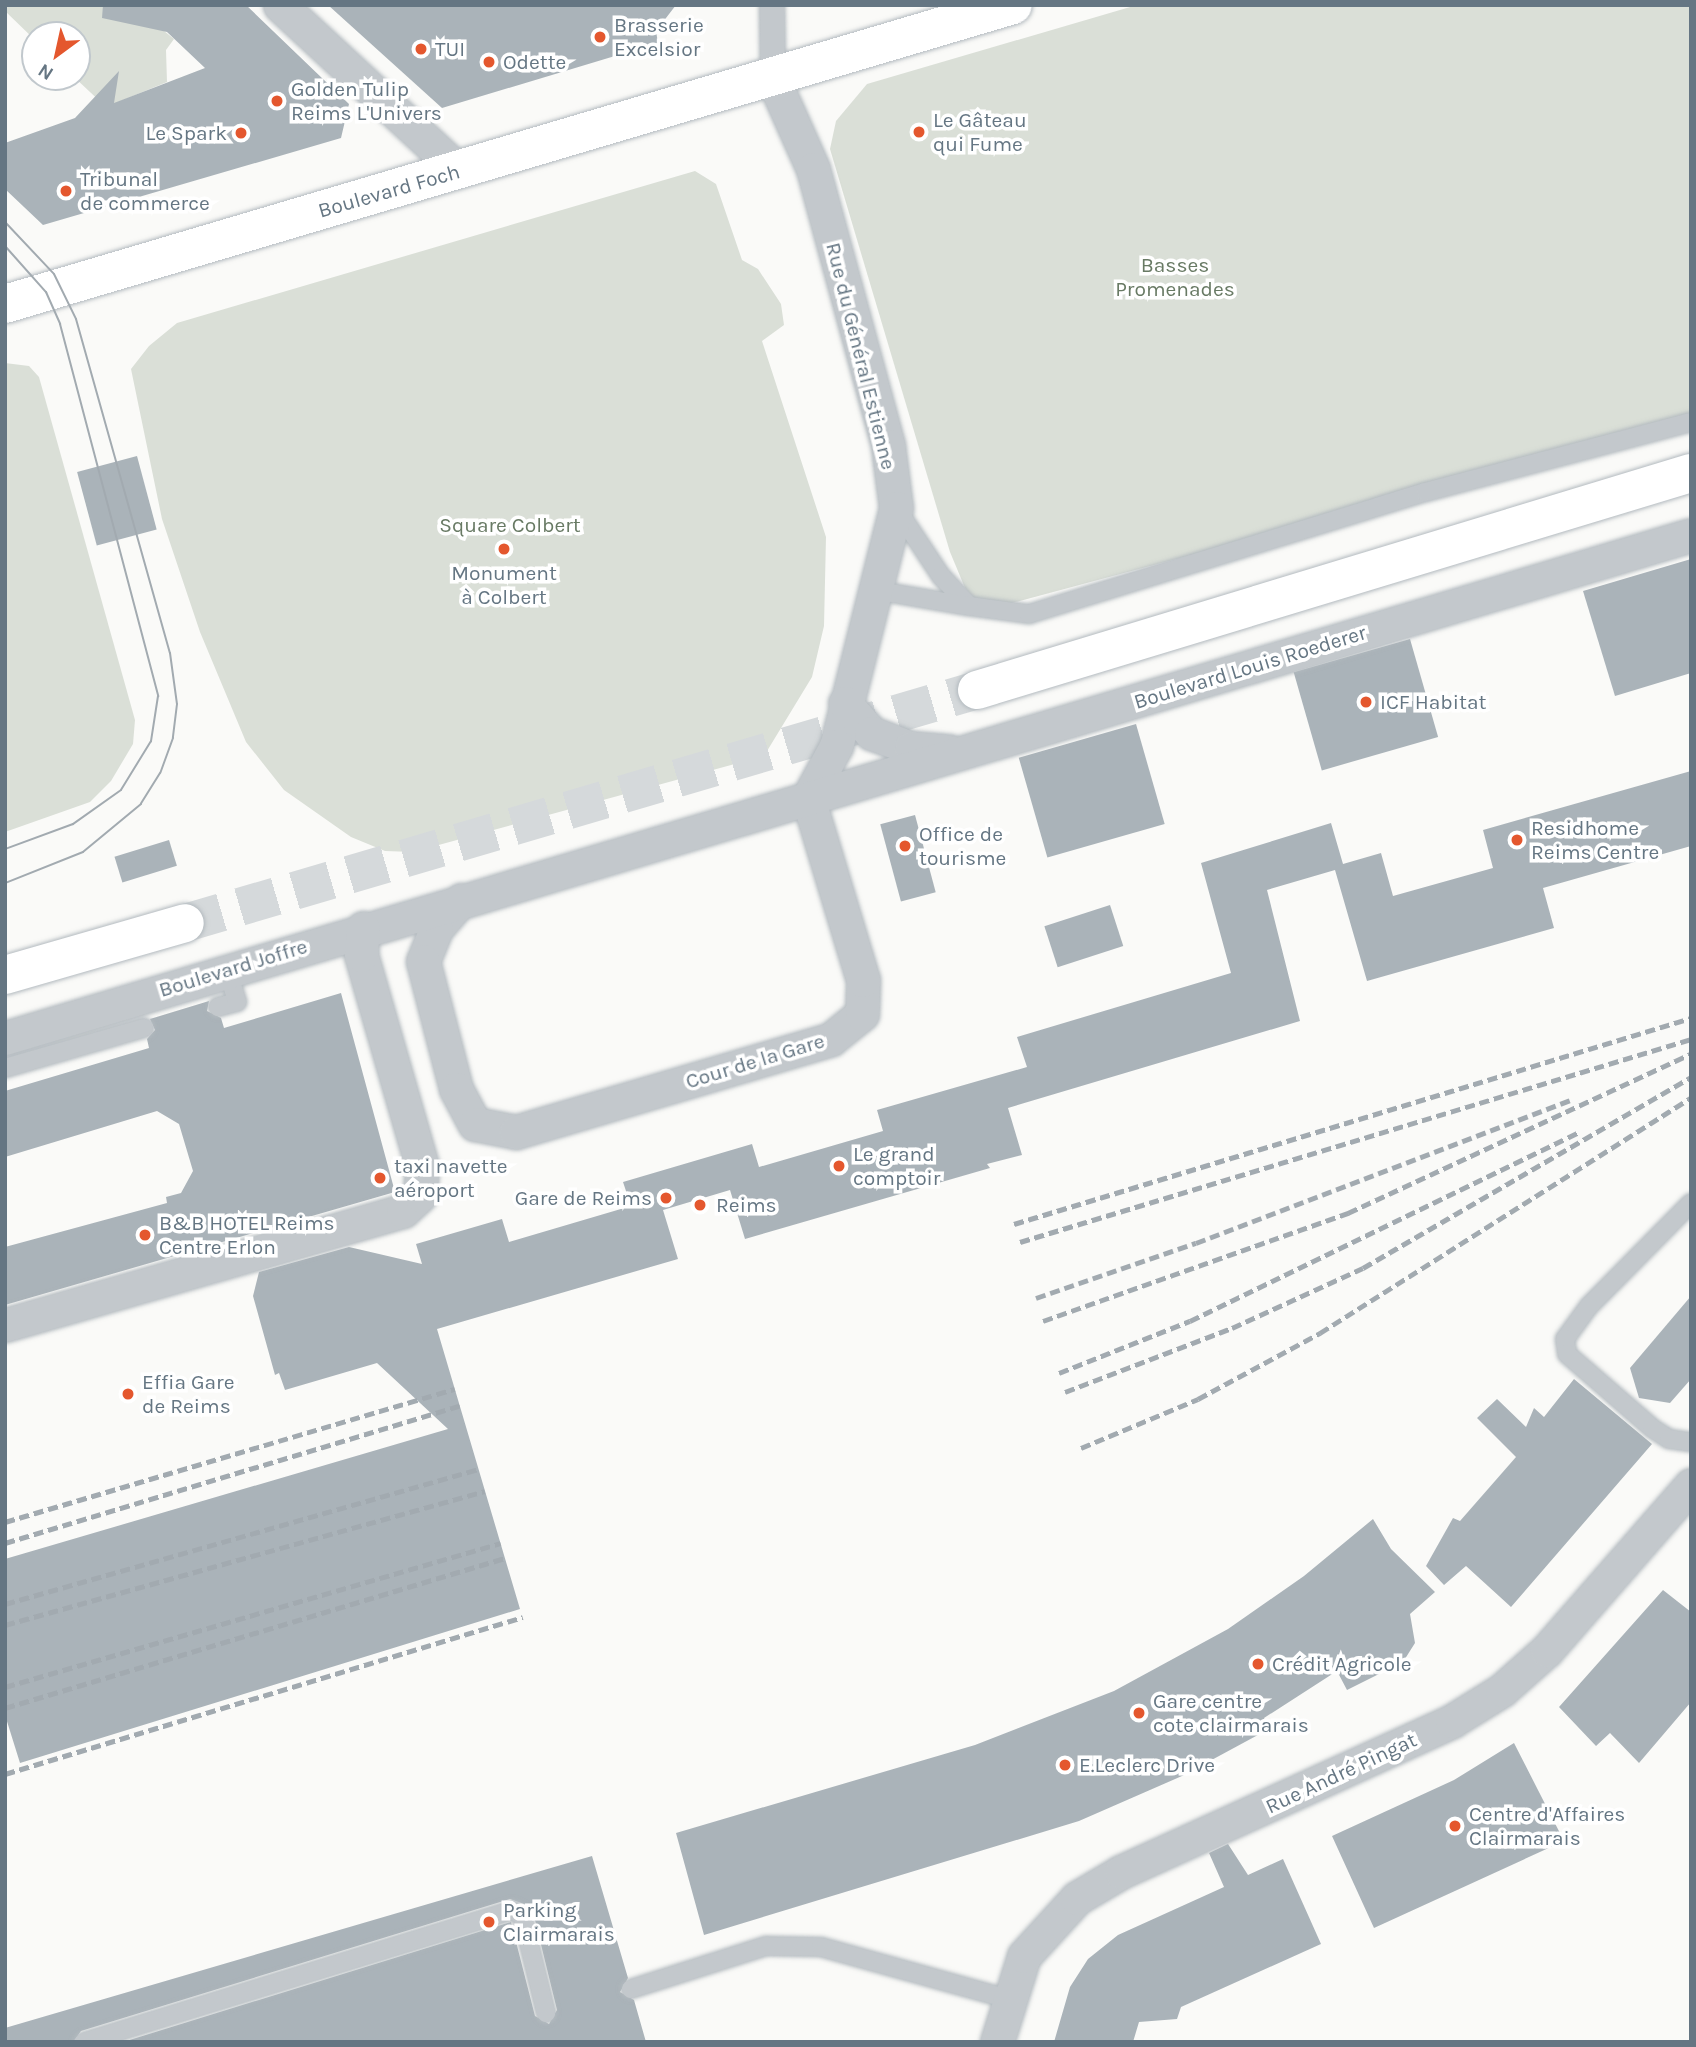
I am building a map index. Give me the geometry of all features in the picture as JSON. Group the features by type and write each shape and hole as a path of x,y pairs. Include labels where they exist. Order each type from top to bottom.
{"main road":[{"name":"Boulevard Foch","path":"5,304 773,79 1013,5"},
{"path":"977,690 1691,474"},
{"path":"5,975 185,923"}],"street":[{"path":"280,5 459,171"},
{"path":"772,5 773,79"},
{"name":"Rue du Général Estienne","path":"773,79 813,169 888,446 896,508 836,746 808,798"},
{"name":"Boulevard Louis Roederer","path":"808,798 1691,535"},
{"path":"845,703 871,733 911,748 963,752"},
{"path":"461,900 808,798"},
{"name":"Cour de la Gare","path":"461,900 436,929 423,961 456,1089 475,1124 516,1132 831,1039 862,1014 863,980 808,798"},
{"name":"Boulevard Joffre","path":"5,1038 461,900"},
{"path":"5,1325 403,1211 420,1195 422,1166 361,955 363,928"},
{"name":"Rue André Pingat","path":"997,2042 1024,1956 1077,1898 1121,1872 1452,1721 1502,1690 1547,1650 1691,1485"}],"lane":[{"path":"874,590 1029,614 1426,492 1691,422"},
{"path":"896,508 941,576 969,606"},
{"path":"218,1007 237,1002 228,970"},
{"path":"5,1068 144,1028"},
{"path":"1691,1203 1589,1306 1565,1339 1567,1354 1652,1428 1669,1439 1691,1442"},
{"path":"84,2042 512,1910 522,1914 546,2013"},
{"path":"631,1989 766,1946 821,1947 1009,1999"}],"green space":[{"path":"5,5 132,5 174,39 166,50 167,82 106,107 89,91 91,21 21,21 21,26 5,11"},
{"name":"Basses Promenades","path":"1137,5 1691,5 1691,421 997,607 977,601 965,588 950,552 830,149 836,121 867,84"},
{"name":"Square Colbert","path":"695,171 716,184 742,260 758,269 781,304 784,325 762,341 826,537 824,626 812,677 764,756 413,852 385,851 351,837 284,790 246,742 200,632 162,519 131,369 149,346 177,323"},
{"path":"5,363 29,366 39,377 135,720 133,744 111,781 90,802 5,832"}],"building":[{"path":"103,5 246,5 349,104 341,138 43,225 5,189 5,143 75,118 119,71 114,103 205,68 167,32 102,18"},
{"path":"328,5 676,5 656,31 658,43 442,108"},
{"path":"137,456 157,529 97,545 77,472"},
{"path":"1691,559 1691,673 1615,696 1583,591"},
{"name":"ICF Habitat","path":"1410,639 1438,737 1322,770 1294,672"},
{"path":"1136,724 1165,824 1047,858 1019,758"},
{"path":"1691,771 1691,846 1543,888 1554,928 1367,981 1335,870 1267,890 1300,1021 1008,1108 1022,1155 987,1164 990,1168 745,1239 730,1190 663,1210 678,1259 437,1329 520,1609 20,1763 5,1715 5,1559 448,1429 377,1363 285,1390 279,1373 275,1375 253,1296 259,1272 349,1247 422,1264 416,1244 502,1219 509,1242 631,1206 623,1182 752,1144 759,1167 883,1131 877,1110 1027,1067 1017,1037 1231,973 1201,863 1331,823 1343,864 1381,853 1393,896 1493,868 1483,830"},
{"name":"Office de tourisme","path":"915,815 936,892 901,902 880,824"},
{"path":"169,840 177,866 122,882 114,857"},
{"path":"1110,905 1123,946 1058,967 1044,926"},
{"path":"341,993 395,1192 5,1305 5,1247 167,1203 166,1197 181,1193 193,1171 179,1124 157,1111 5,1157 5,1091 149,1048 147,1039 155,1030 150,1019 209,1001 207,1011 221,1018 224,1028"},
{"path":"1691,1296 1691,1379 1670,1403 1639,1398 1630,1368"},
{"path":"1574,1379 1652,1444 1511,1607 1466,1566 1444,1585 1426,1566 1453,1518 1460,1521 1516,1457 1477,1418 1497,1399 1526,1427 1534,1408 1544,1417"},
{"name":"Gare centre cote clairmarais","path":"1373,1519 1391,1549 1435,1592 1410,1614 1415,1643 1403,1662 1347,1690 1337,1671 1264,1718 1269,1729 1182,1776 1079,1821 704,1935 676,1833 975,1745 1114,1691 1228,1629 1304,1576"},
{"path":"1663,1590 1691,1612 1691,1702 1639,1763 1610,1733 1596,1746 1559,1707"},
{"name":"Centre d'Affaires Clairmarais","path":"1514,1743 1564,1841 1374,1928 1332,1836 1454,1780"},
{"path":"1228,1844 1248,1875 1283,1859 1321,1944 1181,2007 1177,2019 1139,2022 1133,2042 1054,2042 1070,1987 1088,1959 1118,1935 1224,1887 1209,1853"},
{"name":"Parking Clairmarais","path":"592,1856 628,1978 620,1992 634,2000 646,2042 123,2042 511,1922 535,2016 549,2024 557,2010 533,1912 527,1905 510,1899 81,2031 73,2042 5,2042 5,2028"}],"tunnel":[{"path":"185,923 977,690"}],"tram line":[{"path":"5,222 54,274 76,319 170,653 177,704 173,738 160,773 141,804 83,852 5,883"},
{"path":"5,246 46,292 60,324 158,696 151,741 121,790 73,824 5,849"}],"railway":[{"path":"1014,1224 1691,1018"},
{"path":"1020,1242 1691,1039"},
{"path":"1043,1321 1348,1213 1691,1054"},
{"path":"1065,1392 1232,1328 1363,1268 1691,1077"},
{"path":"1081,1448 1198,1399 1320,1333 1691,1098"},
{"path":"1036,1298 1196,1243 1573,1099"},
{"path":"1059,1373 1190,1321 1578,1133"},
{"path":"5,1522 455,1389"},
{"path":"5,1543 460,1406"},
{"path":"5,1604 479,1469"},
{"path":"5,1625 485,1491"},
{"path":"5,1687 501,1543"},
{"path":"5,1708 505,1558"},
{"path":"5,1774 523,1617"}],"place":[{"name":"Brasserie Excelsior","path":"600,37"},
{"name":"TUI","path":"421,49"},
{"name":"Odette","path":"489,62"},
{"name":"Golden Tulip Reims L'Univers","path":"277,101"},
{"name":"Le Gâteau qui Fume","path":"919,132"},
{"name":"Le Spark","path":"241,133"},
{"name":"Tribunal de commerce","path":"66,191"},
{"name":"Monument à Colbert","path":"504,549"},
{"name":"ICF Habitat","path":"1366,702"},
{"name":"Residhome Reims Centre","path":"1517,840"},
{"name":"Office de tourisme","path":"905,846"},
{"name":"Le grand comptoir","path":"839,1166"},
{"name":"taxi navette aéroport","path":"380,1178"},
{"name":"Gare de Reims","path":"666,1198"},
{"name":"Reims","path":"700,1205"},
{"name":"B&B HOTEL Reims Centre Erlon","path":"145,1235"},
{"name":"Effia Gare de Reims","path":"128,1394"},
{"name":"Crédit Agricole","path":"1258,1664"},
{"name":"Gare centre cote clairmarais","path":"1139,1713"},
{"name":"E.Leclerc Drive","path":"1065,1765"},
{"name":"Centre d'Affaires Clairmarais","path":"1455,1826"},
{"name":"Parking Clairmarais","path":"489,1922"}]}
